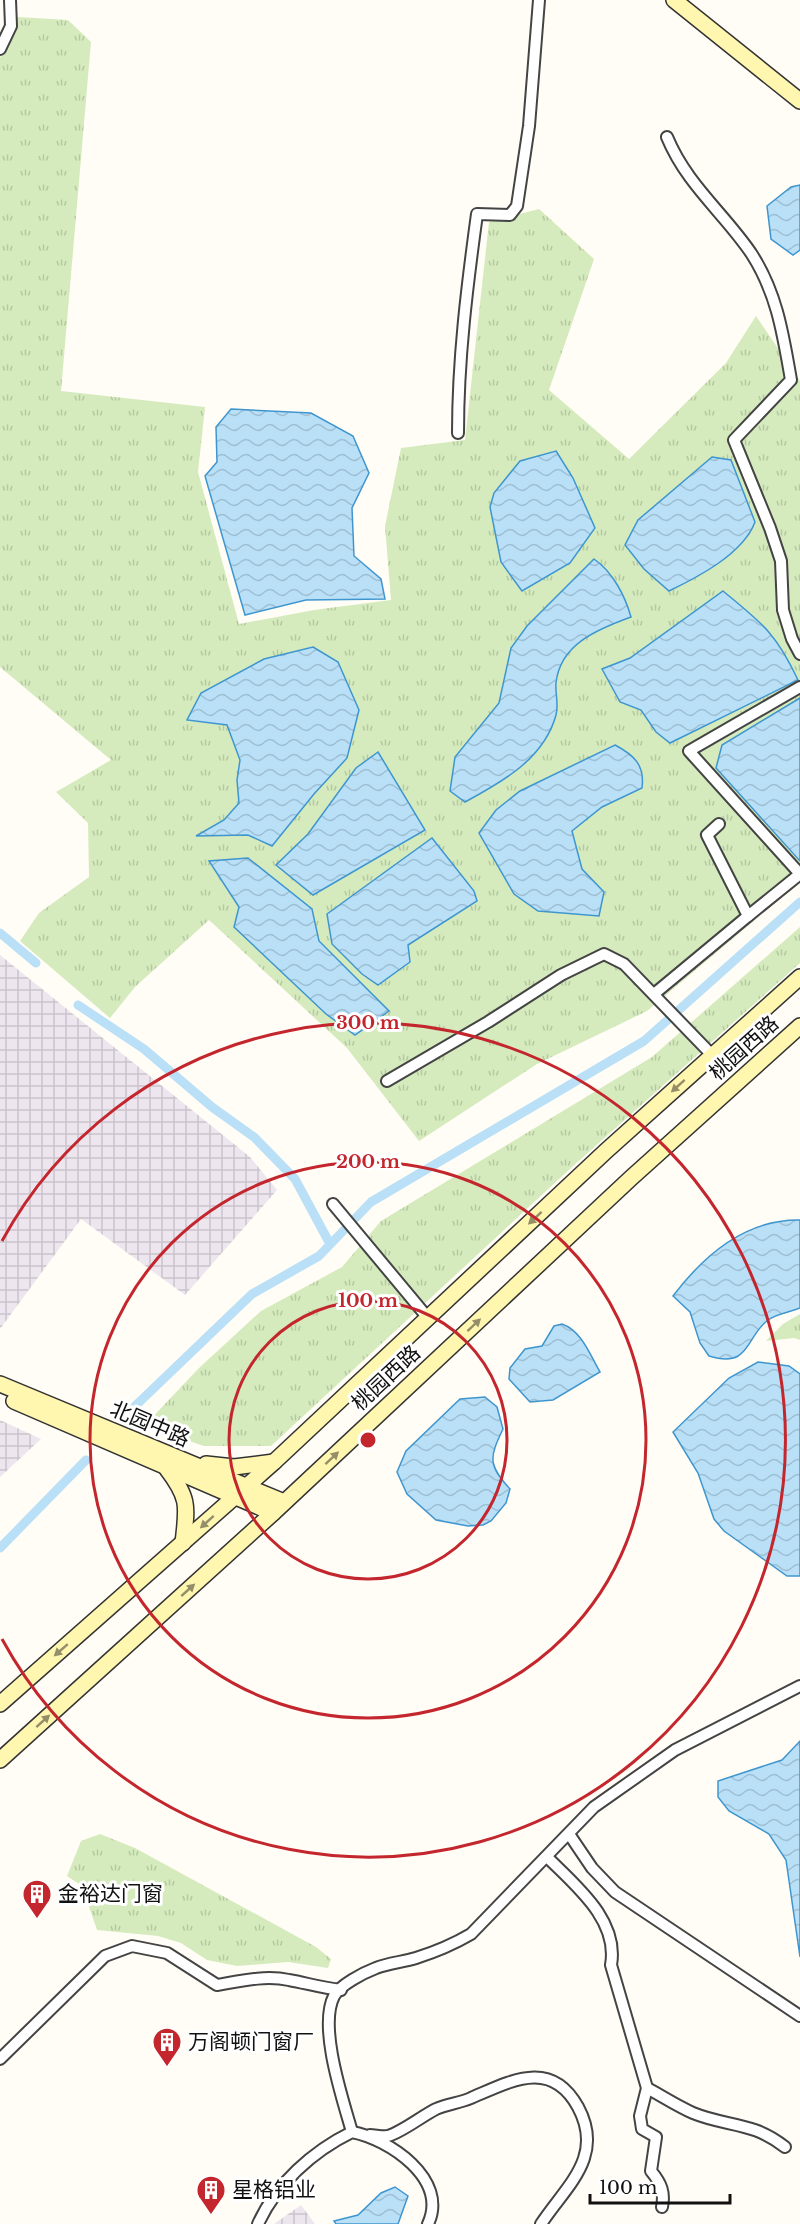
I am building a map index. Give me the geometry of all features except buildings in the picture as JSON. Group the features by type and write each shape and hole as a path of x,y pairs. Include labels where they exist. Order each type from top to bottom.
{"main road":[{"path":"674,0 800,101"},
{"name":"桃园西路","path":"0,1704 274,1462 800,976"},
{"name":"桃园西路","path":"0,1760 278,1508 631,1178 800,1026"},
{"name":"北园中路","path":"0,1384 189,1463 241,1492"},
{"name":"北园中路","path":"0,1395 166,1466 241,1492 278,1508"},
{"path":"189,1463 234,1467 274,1462"},
{"path":"166,1466 183,1489 186,1512 183,1543"}],"street":[{"path":"0,49 11,26 10,0"},
{"path":"458,433 458,380 467,284 477,214 510,215 517,206 529,126 539,0"},
{"path":"667,137 677,163 751,253 777,303 791,380 734,440 781,561 783,610 792,639 800,654"},
{"path":"654,994 800,874 689,751 800,687"},
{"path":"719,824 707,835 748,916"},
{"path":"387,1081 488,1022 561,975 604,954 624,964 712,1055"},
{"path":"333,1204 428,1318"},
{"path":"352,2132 333,2065 330,2012 334,1995 376,1968 416,1958 455,1944 471,1934 594,1807 675,1750 800,1686"},
{"path":"569,1834 592,1868 615,1892 800,2016"},
{"path":"547,1857 599,1911 614,1952 611,1965 647,2088 640,2116 642,2129 656,2137 651,2171 660,2182 664,2196 662,2207"},
{"path":"0,2059 105,1956 132,1947 167,1953 217,1985 254,1978 276,1979 341,1990"},
{"path":"258,2224 275,2192 334,2141 352,2132 388,2136 440,2108 468,2099 503,2083 530,2076 558,2082 573,2098 582,2115 588,2142 582,2169 541,2224"},
{"path":"647,2088 694,2114 733,2122 770,2135 785,2147"},
{"path":"370,2135 410,2161 426,2179 430,2196 428,2224"}],"shaded area":[{"path":"0,955 250,1157 277,1190 185,1295 81,1219 0,1329"},
{"path":"0,1420 41,1439 0,1477"},
{"path":"301,2205 315,2224 274,2224"}],"green space":[{"path":"18,17 68,20 91,42 61,391 205,407 198,472 239,624 314,610 391,600 385,526 401,448 465,440 489,222 539,209 594,259 549,390 629,459 726,363 756,316 800,381 800,882 647,1011 537,1064 419,1141 347,1048 209,920 135,987 110,1018 20,941 39,913 89,877 88,823 56,792 111,760 0,667 0,58"},
{"path":"800,927 800,963 572,1167 271,1446 204,1446 144,1426 199,1368 261,1311 342,1267 381,1221 652,1057"},
{"path":"800,1314 800,1340 794,1338 766,1341 783,1324"},
{"path":"100,1834 135,1848 316,1947 331,1959 328,1968 288,1962 237,1966 207,1960 181,1943 158,1936 97,1930 82,1886 67,1876 81,1841"}],"water":[{"path":"800,185 800,250 793,255 771,239 767,206 791,187"},
{"path":"231,409 311,413 353,436 369,473 352,508 354,556 381,579 385,599 306,600 245,615 205,476 217,462 216,427"},
{"path":"556,451 573,478 595,528 570,563 522,591 501,562 490,507 494,493 520,461"},
{"path":"712,457 731,460 755,522 749,534 730,554 693,579 669,591 644,569 625,545 638,520"},
{"path":"594,559 601,564 617,585 631,617 594,633 573,648 559,669 556,683 556,715 542,744 520,768 465,802 450,791 455,757 499,703 511,648 527,626"},
{"path":"723,591 767,630 798,680 670,743 656,732 641,710 620,702 602,669 630,658"},
{"path":"313,647 338,662 359,710 347,758 272,846 248,835 196,836 224,820 239,803 237,780 240,760 227,725 187,720 201,693 264,659"},
{"path":"800,698 800,861 716,768 722,745"},
{"path":"615,745 637,762 642,773 642,788 602,807 572,831 582,869 604,892 599,916 538,911 514,894 479,833 496,810 520,791"},
{"path":"378,752 425,830 313,895 276,865 308,834 356,768"},
{"path":"432,838 474,891 477,901 408,945 410,962 378,985 362,974 332,944 327,914"},
{"path":"248,858 312,909 319,941 389,1011 355,1035 326,1014 234,927 239,907 209,861"},
{"path":"800,1220 800,1308 768,1320 740,1355 723,1359 709,1356 700,1343 690,1312 673,1296 698,1267 728,1242 762,1226 780,1221"},
{"path":"562,1324 569,1327 580,1338 600,1372 553,1400 530,1402 509,1379 510,1368 525,1349 542,1346 554,1326"},
{"path":"758,1362 789,1366 800,1374 800,1576 787,1576 724,1531 714,1519 698,1473 673,1432 729,1378"},
{"path":"485,1397 497,1407 503,1429 495,1447 493,1461 498,1474 510,1489 506,1503 491,1521 483,1525 468,1526 436,1520 407,1494 397,1472 406,1451 460,1399"},
{"path":"800,1741 800,1957 786,1860 769,1834 729,1811 718,1797 718,1781 782,1760"},
{"path":"395,2187 408,2196 398,2224 336,2224 334,2221 358,2215 381,2193"}],"waterway":[{"path":"131,1410 252,1294 319,1256 371,1202 644,1041 800,902"},
{"path":"0,933 36,963"},
{"path":"78,1005 144,1049 212,1107 254,1137 295,1179 330,1244"},
{"path":"0,1548 86,1460"}],"place":[{"name":"金裕达门窗","path":"37,1920"},
{"name":"万阁顿门窗厂","path":"167,2068"},
{"name":"星格铝业","path":"211,2216"}]}
